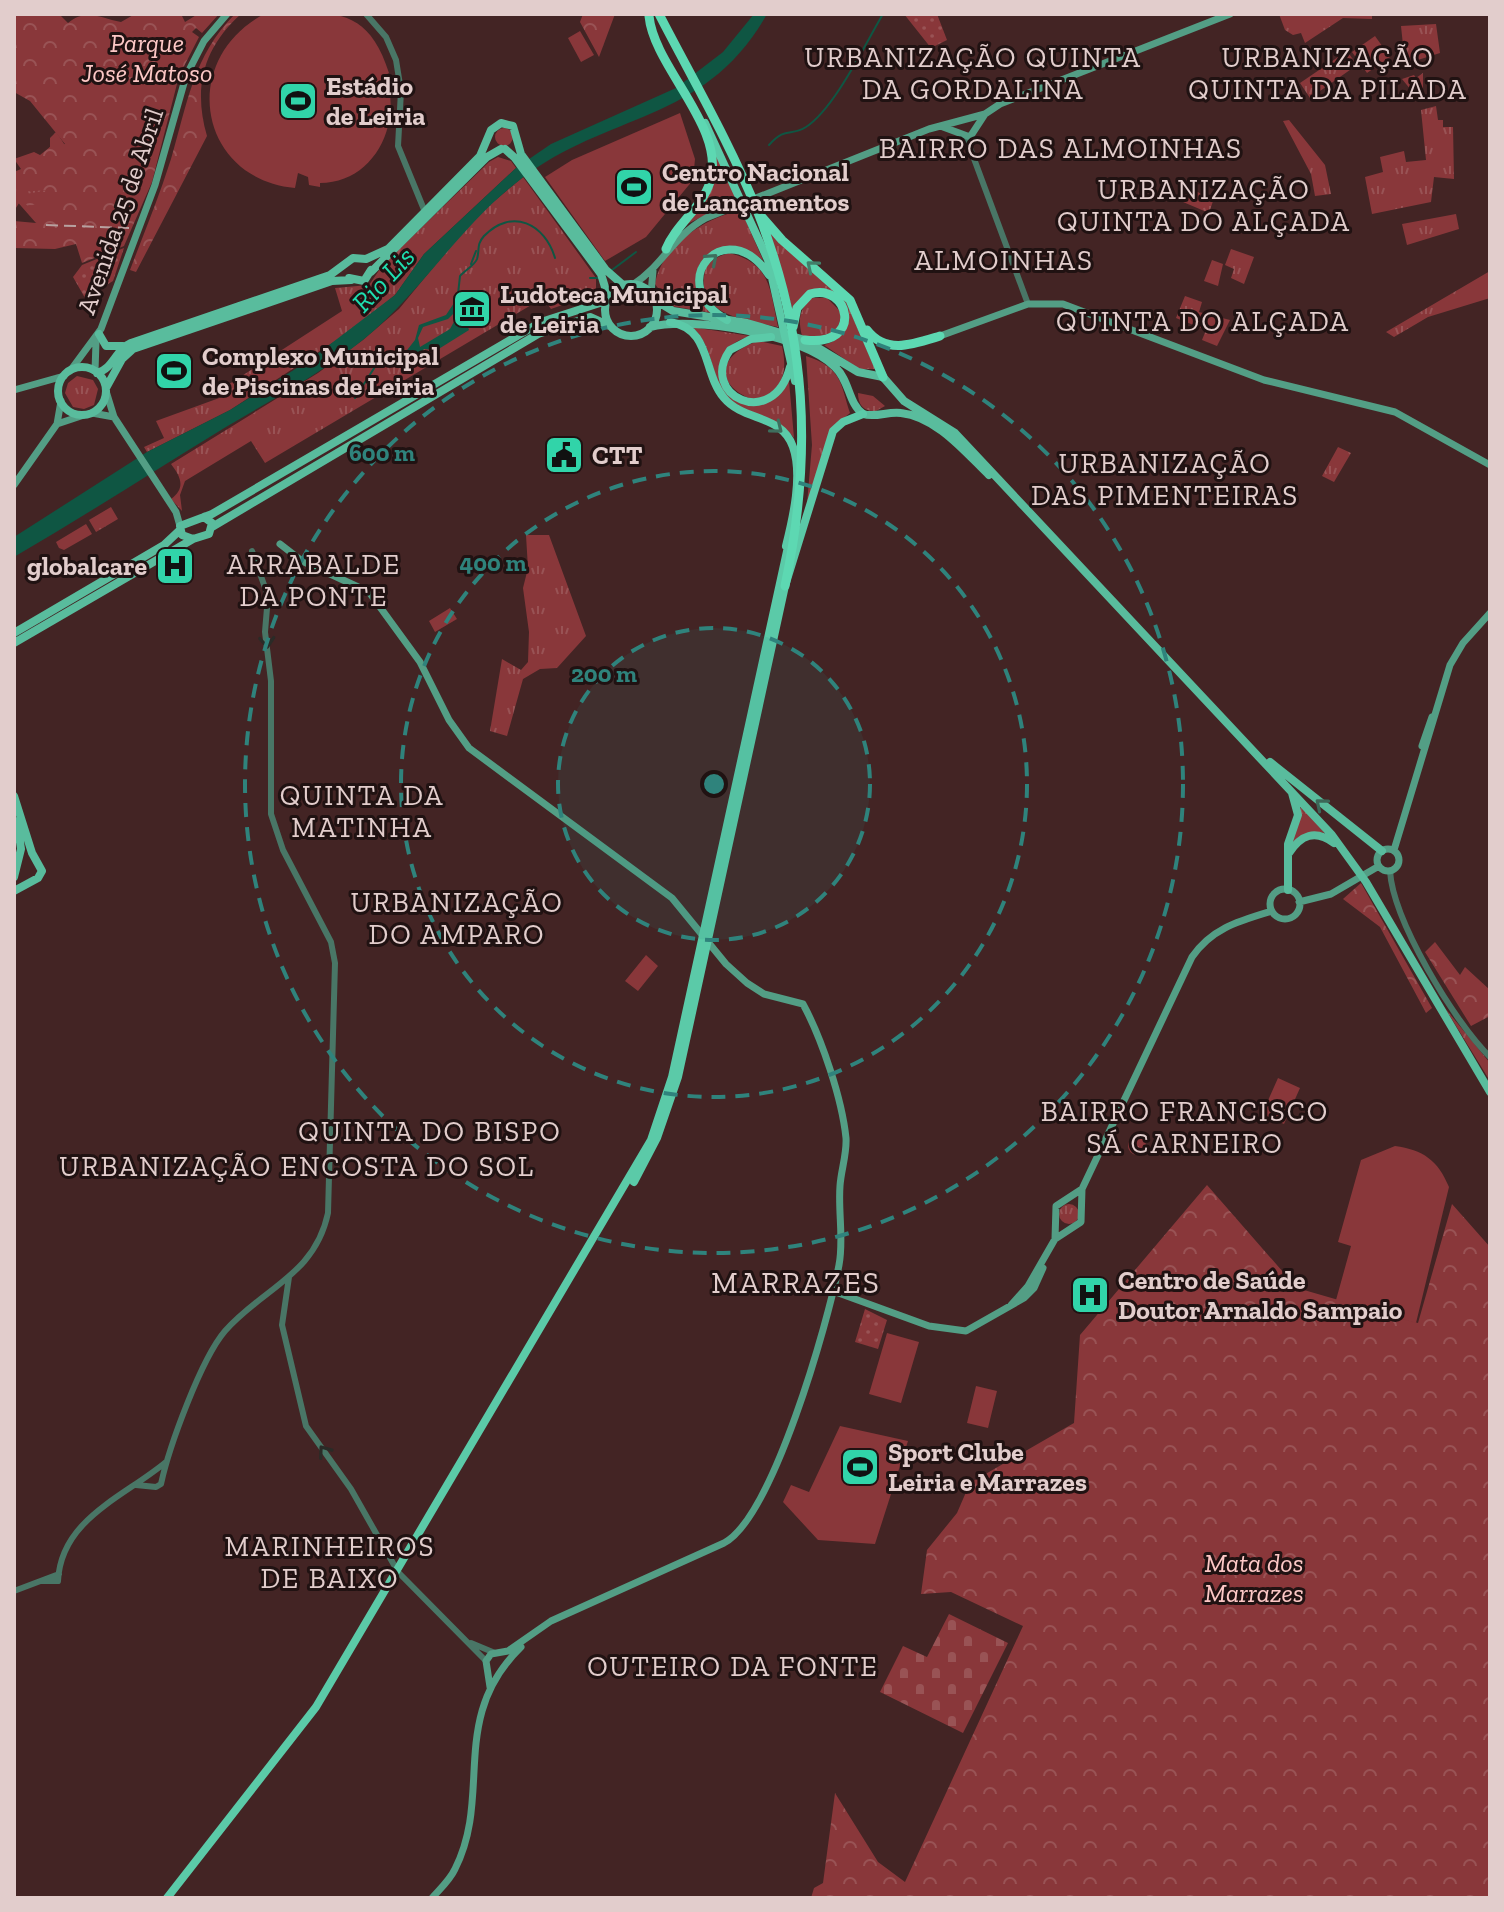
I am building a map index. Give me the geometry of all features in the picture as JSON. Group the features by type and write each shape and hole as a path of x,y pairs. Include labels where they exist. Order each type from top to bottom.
{"highway":[{"path":"174,1898 317,1715 641,1171 672,1098 703,963 709,918 792,529 799,466 796,366 786,317 753,211 652,15"},
{"path":"666,249 704,197 712,177 712,154 706,123"},
{"path":"753,211 793,334"},
{"path":"753,211 777,236 846,295 883,377"},
{"path":"727,320 709,305 700,288 700,272 707,259 720,250 741,250 761,264 774,282"},
{"path":"167,1898 316,1707 635,1171 667,1095 785,586 803,471 793,334 795,314 805,298 816,293 832,296 845,315 840,332 826,341 805,340"},
{"path":"857,316 872,336 884,344 904,346 940,336"},
{"path":"670,322 687,327 697,336 715,384 726,401 777,425 792,443 796,469 784,562"},
{"path":"771,337 740,343 726,355 722,374 732,394 748,403 768,399 785,384 796,366"},
{"path":"785,586 833,431 843,422 863,414"}],"main road":[{"name":"Avenida 25 de Abril","path":"96,372 98,337 155,185 186,76 204,41 227,14"},
{"path":"490,139 510,151 609,280 623,285 634,284 653,271 666,249 706,218 917,134 959,121 974,122 1000,104 1230,14"},
{"path":"959,121 960,135"},
{"path":"943,127 960,135 972,136 974,122"},
{"path":"57,424 88,414 101,406 122,359 133,349 332,281 364,281 487,157 510,151 517,138 513,126 501,123 494,127 483,152 385,252 366,259 353,258 330,275 123,346 106,346 98,337"},
{"path":"510,151 517,138"},
{"path":"366,259 371,272"},
{"path":"346,266 351,280"},
{"path":"650,327 656,317 653,271"},
{"path":"609,280 605,312 610,326"},
{"path":"634,284 673,311 727,320 805,340 867,375 883,377 909,404 955,433 1344,850 1490,1092"},
{"path":"14,633 164,545 191,519 204,517 541,322 607,299 623,285"},
{"path":"940,336 1028,304 1063,304 1264,380 1395,412 1490,465"},
{"path":"14,643 193,539 209,534 212,527 538,334 590,317 631,336 670,322 703,323 771,337 826,359 841,373 855,405 863,414 904,413 929,423 1012,495"},
{"name":"Avenida 25 de Abril","path":"67,374 98,337"},
{"path":"14,390 82,368 96,372 109,368 123,346"},
{"path":"96,372 106,390 114,417 176,512 185,538 193,539"},
{"path":"14,485 57,424 61,401 59,388 67,374"},
{"path":"852,393 857,382 867,375"},
{"path":"884,413 893,401 893,389"},
{"path":"61,401 70,412 114,417"},
{"path":"176,512 191,519"},
{"path":"204,517 212,527"},
{"path":"280,544 302,561 369,592 420,662 449,720 467,744 672,898 726,964 747,983 769,996 798,1001 816,1030 846,1136 839,1208 840,1260 833,1291 797,1422 739,1532 724,1543 536,1631 512,1649 497,1653 487,1664 490,1687"},
{"path":"1379,866 1390,871 1399,862 1394,850 1423,757 1428,730 1454,657 1490,613"},
{"path":"1261,758 1274,764 1382,851 1394,850"},
{"path":"1290,789 1298,815 1288,844 1288,890 1299,902"},
{"path":"14,796 41,875 14,891"},
{"path":"14,813 21,844 14,877"},
{"path":"1289,854 1299,840 1312,835 1326,837 1344,850"},
{"path":"1379,866 1377,858 1382,851"},
{"path":"19,863 34,856"},
{"path":"1299,902 1331,894 1379,866"},
{"path":"1272,911 1274,895 1288,890"},
{"path":"1272,911 1280,918 1291,918 1297,913 1299,902"},
{"path":"833,1291 929,1326 955,1331 974,1328 1011,1305 1055,1239 1081,1222 1082,1189 1195,953 1219,929 1272,911"},
{"path":"1055,1239 1056,1206 1082,1189"},
{"path":"1067,1199 1081,1206"},
{"path":"1055,1221 1066,1229"},
{"path":"432,1898 453,1873 462,1851 476,1731 490,1687 503,1667 536,1631"},
{"path":"497,1653 503,1667"},
{"path":"487,1664 492,1672 503,1667"}],"street":[{"path":"366,14 386,37 396,60 401,91 398,146 425,212"},
{"path":"960,135 970,148 1028,304"},
{"path":"970,148 972,136"},
{"path":"136,1485 158,1487 213,1349 228,1328 314,1252 328,1213 335,963 331,942 272,821 271,681 265,632 268,592 252,551"},
{"path":"1390,871 1401,917 1443,992 1490,1057"},
{"path":"289,1277 283,1302 284,1335 306,1426 351,1489 389,1559 408,1583 471,1643 487,1664"},
{"path":"274,1289 283,1302"},
{"path":"14,1591 58,1578 60,1560 71,1536 94,1515 166,1462"},
{"path":"151,1475 162,1479"},
{"path":"150,1485 151,1475"},
{"path":"471,1643 497,1653"}],"green space":[{"name":"Estádio de Leiria","path":"325,13 341,16 356,22 380,50 389,73 382,77 390,92 392,127 388,126 372,158 344,179 320,183 320,187 309,185 308,177 298,173 295,188 262,180 237,163 220,141 211,115 210,87 219,59 237,34 264,14"},
{"name":"Parque José Matoso","path":"14,14 59,14 68,23 87,15 121,22 135,14 181,14 185,22 198,14 219,14 202,33 196,28 192,32 199,37 179,76 152,182 124,246 82,263 76,244 55,249 14,248 14,221 36,223 47,214 41,213 37,204 28,206 21,200 14,211 14,200 19,195 50,190 17,192 14,172 21,169 14,159 34,152 40,155 50,147 52,136 57,145 65,144 30,101 14,92"},
{"path":"235,14 241,14 218,41 204,70 201,101 207,136 136,272 130,270 166,173 193,82 210,47"},
{"path":"583,14 615,14 599,57 580,22"},
{"path":"904,14 937,14 947,40 931,48"},
{"path":"1279,14 1372,14 1372,19 1343,18 1305,43 1301,33 1293,35 1285,30"},
{"path":"1436,24 1440,53 1405,64 1401,26"},
{"path":"580,31 594,55 581,62 568,38"},
{"path":"1375,36 1390,57 1367,73 1352,52"},
{"path":"1347,51 1357,65 1310,98 1300,83"},
{"path":"1423,73 1423,98 1419,98 1416,90 1411,90 1402,79 1414,75 1416,78"},
{"path":"1436,106 1438,120 1443,120 1443,127 1453,127 1454,179 1434,177 1431,202 1372,214 1365,177 1383,172 1380,157 1404,151 1406,162 1426,160 1421,110"},
{"name":"Centro Nacional de Lançamentos","path":"680,113 695,159 693,180 646,237 605,261 545,177 572,160"},
{"path":"1289,120 1325,165 1331,194 1315,196 1311,174 1283,121"},
{"path":"500,128 508,128 513,137 511,144 500,146 495,141 495,133"},
{"path":"56,132 71,159 74,186 71,199 64,209 52,218 36,223 14,198 14,172 26,176 50,147 50,138"},
{"path":"716,155 737,200 687,224 713,186"},
{"path":"498,157 511,161 516,168 424,254 395,295 355,328 230,410 147,452 144,447 164,438 156,421 222,397 220,390 342,311 335,288 369,285 382,266 489,162"},
{"path":"523,177 596,278 596,295 587,301 585,297 551,309 543,298 265,463 251,441 185,481 180,495 182,511 171,499 179,491 180,482 171,464 318,373 363,340 399,309 474,218"},
{"path":"1191,188 1213,201 1209,213 1176,199"},
{"path":"741,210 763,260 746,250 729,247 715,250 705,257 698,268 696,282 701,297 713,313 671,306 655,284 666,257 700,226"},
{"path":"1456,214 1459,229 1407,245 1402,224"},
{"path":"770,233 845,299 875,369 859,369 824,345 843,331 846,308 819,290 793,311"},
{"path":"124,248 113,281 85,298 73,277 82,265"},
{"path":"1231,249 1254,257 1244,284 1231,278 1234,269 1225,265"},
{"path":"729,253 743,258 761,271 770,290 778,327 741,319 718,308 710,300 705,290 706,267 716,258"},
{"path":"1212,260 1223,264 1218,286 1204,281"},
{"path":"1490,271 1490,298 1428,317 1394,337 1386,332"},
{"path":"1185,296 1202,302 1199,312 1230,320 1217,346 1202,340 1206,330 1176,318"},
{"path":"811,298 827,298 841,312 839,327 831,337 802,336 800,316"},
{"path":"692,327 750,336 730,346 722,359 723,375 730,396 747,404 763,404 777,396 789,381 794,438 778,423 730,400 718,382 705,343"},
{"path":"758,341 782,346 784,372 778,386 756,401 732,387 726,371 734,354"},
{"path":"806,356 827,366 838,377 850,413 830,429 807,504 812,445"},
{"path":"77,376 93,380 98,389 94,405 84,409 73,407 65,393 68,383"},
{"path":"858,393 873,396 885,406 876,411 865,409"},
{"path":"1338,447 1351,453 1334,482 1322,476"},
{"path":"111,507 118,519 96,532 89,520"},
{"path":"86,524 92,534 64,550 59,548 56,542"},
{"path":"526,535 549,535 586,636 557,668 540,669 523,679 507,736 490,731 502,659 521,670 528,662 529,632 523,588 528,568"},
{"path":"450,608 457,619 435,632 429,621"},
{"path":"1301,806 1325,833 1314,832 1292,843"},
{"path":"1361,883 1432,1008 1426,1013 1380,927 1343,899"},
{"path":"1435,942 1460,975 1465,967 1490,990 1490,1016 1471,1026 1425,952"},
{"path":"646,955 658,966 638,991 625,981"},
{"path":"1445,1008 1490,1063 1490,1081"},
{"path":"1278,1078 1300,1088 1284,1124 1262,1114"},
{"path":"1137,1137 1146,1146 1137,1155 1128,1146"},
{"path":"1395,1146 1414,1150 1428,1158 1440,1170 1449,1187 1416,1323 1336,1300 1351,1246 1338,1242 1361,1160"},
{"name":"Mata dos Marrazes","path":"1207,1185 1297,1288 1418,1323 1452,1204 1490,1247 1490,1898 811,1898 814,1888 823,1883 835,1793 878,1862 905,1882 1023,1626 951,1592 921,1594 927,1550 957,1513 970,1483 1074,1423 1080,1335"},
{"path":"1069,1204 1076,1207 1079,1214 1076,1221 1069,1224 1062,1221 1059,1214 1062,1207"},
{"path":"865,1309 887,1320 878,1349 855,1342"},
{"path":"887,1333 919,1342 901,1403 869,1394"},
{"path":"976,1386 997,1391 988,1428 967,1423"},
{"name":"Sport Clube Leiria e Marrazes","path":"840,1426 908,1441 875,1544 818,1540 783,1502 791,1485 809,1492"},
{"path":"949,1614 1008,1643 963,1733 880,1692 903,1646 927,1657"}],"shaded area":[{"name":"Rio Lis","path":"754,14 767,14 742,50 715,77 685,97 554,157 521,179 479,217 385,320 348,351 14,557 14,537 147,452 230,410 308,361 395,295 424,254 516,168 551,144 676,88 723,52"},
{"path":"454,303 459,303 469,330 437,350 424,349 412,365 408,364 404,354 415,340 419,325 446,315","holes":["454,313 456,318 450,329 420,347 418,338 423,327 448,319"]}],"waterway":[{"path":"769,145 784,134 806,127 828,106 883,14"},
{"path":"457,303 460,276 476,261 480,242 495,227 516,221 536,228 544,236 555,258"},
{"path":"471,264 476,251"},
{"path":"612,270 636,252"},
{"path":"590,278 600,278"},
{"path":"355,398 378,362 407,351"}],"railway":[{"path":"46,225 129,228"}],"place":[{"name":"Estádio de Leiria","path":"298,101"},
{"name":"Centro Nacional de Lançamentos","path":"634,187"},
{"name":"Ludoteca Municipal de Leiria","path":"472,309"},
{"name":"Complexo Municipal de Piscinas de Leiria","path":"174,371"},
{"name":"CTT","path":"564,455"},
{"name":"globalcare","path":"175,566"},
{"name":"Centro de Saúde Doutor Arnaldo Sampaio","path":"1090,1295"},
{"name":"Sport Clube Leiria e Marrazes","path":"860,1467"}],"district":[{"name":"URBANIZAÇÃO QUINTA DA GORDALINA","path":"973,73"},
{"name":"URBANIZAÇÃO QUINTA DA PILADA","path":"1328,73"},
{"name":"BAIRRO DAS ALMOINHAS","path":"1061,148"},
{"name":"URBANIZAÇÃO QUINTA DO ALÇADA","path":"1204,205"},
{"name":"ALMOINHAS","path":"1004,260"},
{"name":"QUINTA DO ALÇADA","path":"1203,321"},
{"name":"URBANIZAÇÃO DAS PIMENTEIRAS","path":"1165,479"},
{"name":"ARRABALDE DA PONTE","path":"314,580"},
{"name":"QUINTA DA MATINHA","path":"362,811"},
{"name":"URBANIZAÇÃO DO AMPARO","path":"457,918"},
{"name":"BAIRRO FRANCISCO SÁ CARNEIRO","path":"1185,1127"},
{"name":"QUINTA DO BISPO","path":"430,1131"},
{"name":"URBANIZAÇÃO ENCOSTA DO SOL","path":"297,1166"},
{"name":"MARRAZES","path":"796,1283"},
{"name":"MARINHEIROS DE BAIXO","path":"330,1562"},
{"name":"OUTEIRO DA FONTE","path":"733,1666"}]}
